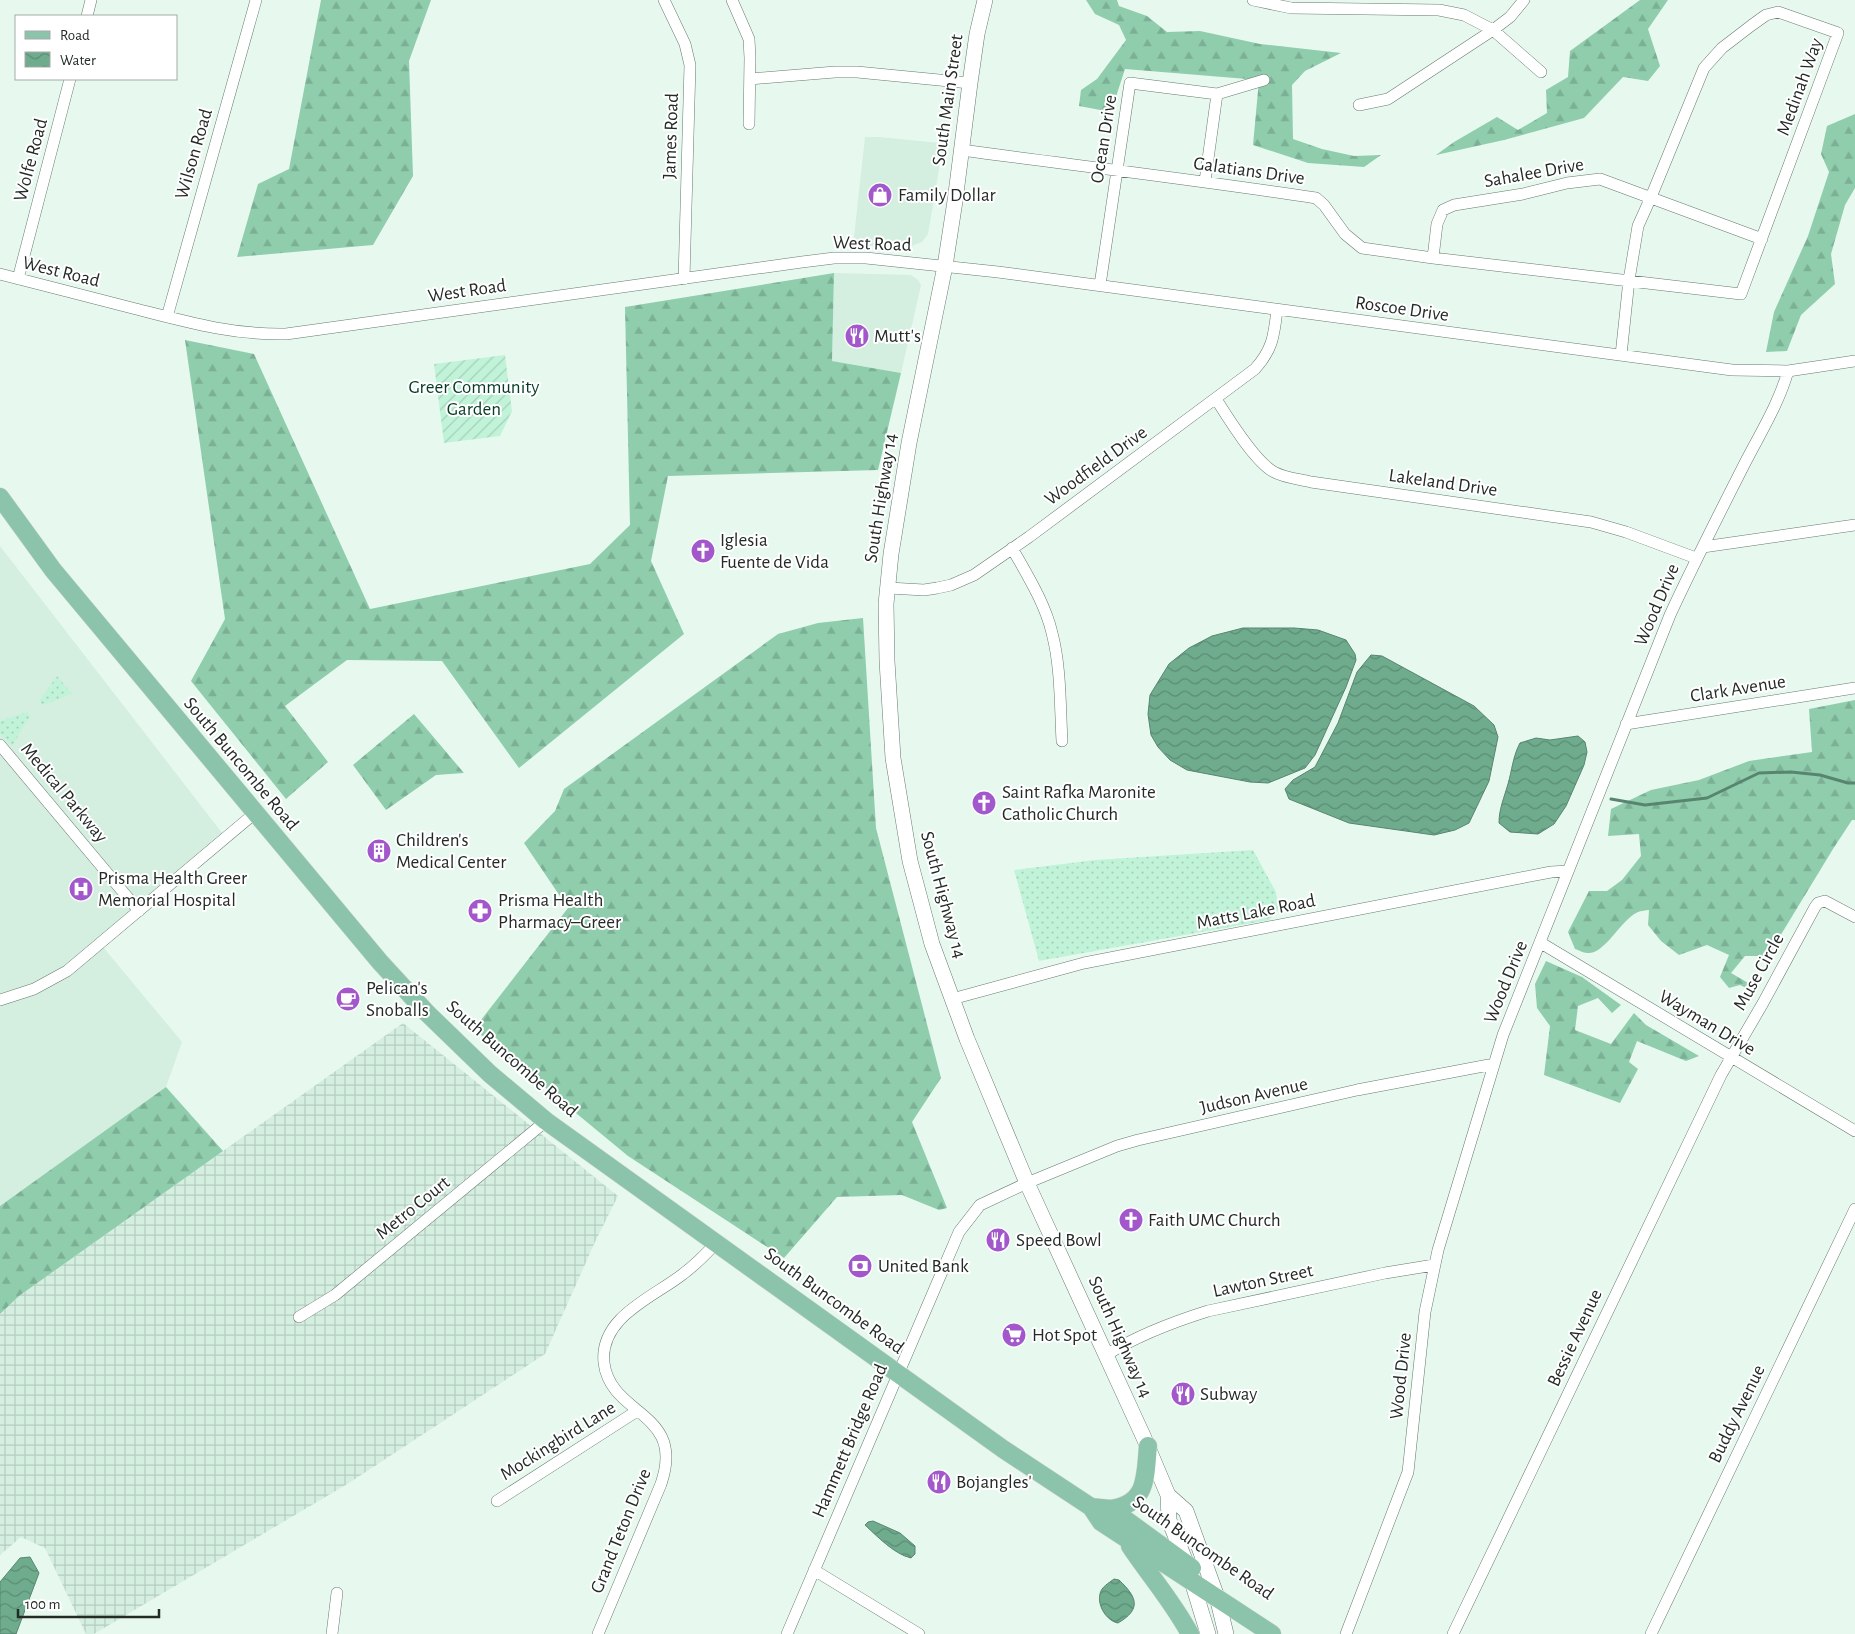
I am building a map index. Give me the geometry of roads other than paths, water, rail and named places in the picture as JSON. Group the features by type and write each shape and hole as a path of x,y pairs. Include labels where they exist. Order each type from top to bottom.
{"main road":[{"name":"South Main Street","path":"945,266 977,34 985,0"},
{"name":"South Highway 14","path":"945,266 908,443 891,554 886,604 888,706 900,809 910,861 922,908 932,944 952,999 1027,1182 1148,1446 1168,1495 1169,1520 1187,1564 1208,1634"},
{"name":"South Buncombe Road","path":"0,497 53,570 380,962 427,1012 490,1074 546,1121 1003,1449 1091,1507 1101,1522 1272,1634"},
{"path":"1111,1509 1128,1505 1140,1492 1145,1480 1148,1446"},
{"name":"South Highway 14","path":"1168,1495 1186,1511 1217,1597 1226,1634"},
{"name":"South Buncombe Road","path":"1091,1507 1111,1509 1281,1628 1286,1634"},
{"path":"1122,1536 1158,1582 1181,1616 1190,1634"}],"street":[{"path":"87,15 91,0"},
{"name":"Wilson Road","path":"167,317 256,0"},
{"name":"James Road","path":"664,0 685,44 690,65 684,279"},
{"path":"732,0 748,39 750,79 749,124"},
{"path":"1253,0 1292,4 1439,10 1464,15 1493,30 1541,72"},
{"path":"1359,104 1388,99 1493,30 1510,17 1524,0"},
{"name":"Medinah Way","path":"1621,355 1629,280 1638,226 1704,68 1722,48 1766,16 1778,12 1838,33 1741,294 1629,280"},
{"path":"750,79 857,72 970,83"},
{"name":"Wolfe Road","path":"18,279 70,80"},
{"path":"1205,181 1217,94 1264,80"},
{"name":"Ocean Drive","path":"1100,285 1130,83 1217,94"},
{"name":"Galatians Drive","path":"961,150 1205,181 1316,198 1324,205 1345,234 1362,248 1629,280"},
{"name":"Sahalee Drive","path":"1433,258 1437,224 1443,210 1454,205 1523,194 1567,183 1600,179 1762,239"},
{"name":"West Road","path":"0,274 233,332 286,334 834,258 866,258 945,266"},
{"name":"Roscoe Drive","path":"945,266 1732,370 1788,371 1855,361"},
{"name":"Woodfield Drive","path":"889,588 924,590 951,585 974,575 1012,548 1255,369 1264,359 1273,340 1277,310"},
{"name":"Wood Drive","path":"1346,1634 1408,1472 1425,1312 1434,1265 1494,1064 1516,1001 1541,943 1670,615 1696,558 1768,418 1785,382 1788,371"},
{"name":"Lakeland Drive","path":"1216,399 1258,460 1280,476 1591,522 1626,532 1696,558"},
{"path":"1703,547 1855,525"},
{"path":"1012,548 1044,610 1053,635 1062,741"},
{"name":"Clark Avenue","path":"1626,724 1855,688"},
{"name":"Medical Parkway","path":"0,744 139,911"},
{"path":"0,1000 34,989 68,971 254,813"},
{"name":"Matts Lake Road","path":"952,999 1084,963 1551,872 1568,871"},
{"name":"Muse Circle","path":"1731,1058 1818,903 1825,901 1855,917"},
{"name":"Wayman Drive","path":"1541,943 1855,1132"},
{"name":"Bessie Avenue","path":"1453,1634 1731,1058"},
{"name":"Judson Avenue","path":"1027,1182 1094,1154 1138,1140 1357,1090 1494,1064"},
{"name":"Metro Court","path":"299,1317 335,1295 546,1121"},
{"name":"Hammett Bridge Road","path":"787,1634 959,1232 980,1205 1027,1182"},
{"name":"Buddy Avenue","path":"1651,1634 1855,1209"},
{"name":"Grand Teton Drive","path":"598,1634 661,1484 665,1470 665,1447 662,1436 656,1426 637,1411 615,1389 607,1374 604,1354 611,1334 618,1322 629,1310 684,1274 716,1243"},
{"name":"Lawton Street","path":"1106,1355 1118,1347 1208,1311 1385,1273 1434,1265"},
{"name":"Mockingbird Lane","path":"497,1501 637,1411"},
{"path":"814,1570 919,1634"},
{"path":"332,1634 337,1593"}],"water":[{"path":"1243,628 1318,630 1346,640 1355,654 1356,660 1346,687 1315,755 1305,768 1268,783 1250,782 1187,770 1170,760 1158,747 1151,735 1148,714 1150,695 1169,664 1189,648 1212,636"},
{"path":"1371,655 1382,656 1474,706 1494,725 1498,737 1489,781 1469,823 1455,830 1434,835 1349,823 1289,799 1285,789 1293,780 1315,767 1338,723 1357,672"},
{"path":"1578,736 1585,742 1587,752 1584,765 1566,806 1554,824 1538,834 1510,832 1499,823 1499,818 1514,758 1520,743 1536,738 1550,740"},
{"path":"873,1521 900,1533 915,1546 915,1554 911,1558 905,1556 886,1544 865,1525"},
{"path":"30,1557 39,1573 16,1634 0,1634 0,1582 20,1558"},
{"path":"1114,1579 1119,1580 1130,1592 1134,1603 1131,1613 1118,1623 1107,1616 1101,1608 1099,1599 1102,1589"}],"waterway":[{"path":"1611,799 1645,805 1707,798 1759,773 1791,772 1820,775 1848,783 1855,783"}],"place":[{"name":"Family Dollar","path":"880,195"},
{"name":"Mutt's","path":"857,336"},
{"name":"Iglesia Fuente de Vida","path":"703,551"},
{"name":"Saint Rafka Maronite Catholic Church","path":"984,803"},
{"name":"Children's Medical Center","path":"379,851"},
{"name":"Prisma Health Greer Memorial Hospital","path":"81,889"},
{"name":"Prisma Health Pharmacy–Greer","path":"480,911"},
{"name":"Pelican's Snoballs","path":"348,999"},
{"name":"Faith UMC Church","path":"1131,1220"},
{"name":"Speed Bowl","path":"998,1240"},
{"name":"United Bank","path":"860,1266"},
{"name":"Hot Spot","path":"1014,1335"},
{"name":"Subway","path":"1183,1394"},
{"name":"Bojangles'","path":"939,1482"}],"park label":[{"name":"Greer Community Garden","path":"474,398"}]}
